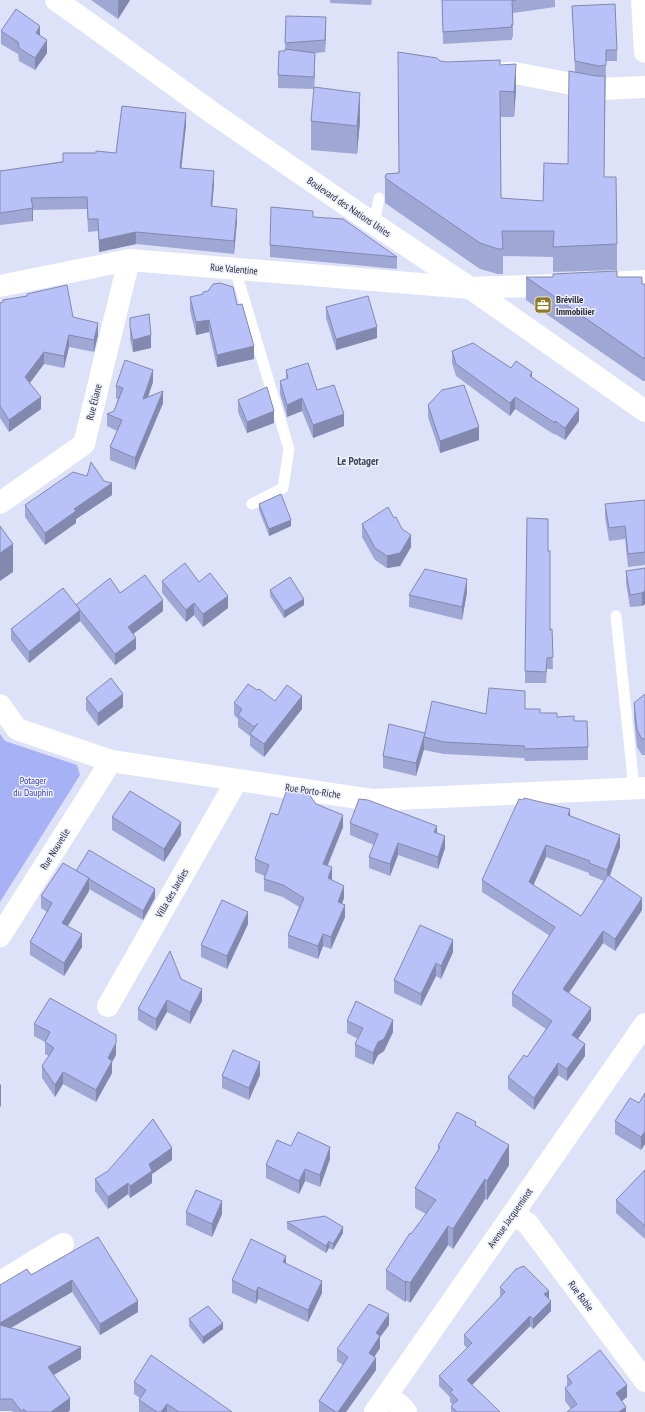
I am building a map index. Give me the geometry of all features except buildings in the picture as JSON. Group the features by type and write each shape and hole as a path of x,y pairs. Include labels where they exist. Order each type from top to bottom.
{"street":[{"name":"Boulevard des Nations Unies","path":"56,0 195,101 470,288 645,410"},
{"path":"642,0 645,52"},
{"path":"469,74 515,73 598,89 645,87"},
{"name":"Rue Valentine","path":"0,286 129,260 470,288 645,281"},
{"name":"Rue Éliane","path":"0,504 84,444 129,260"},
{"name":"Rue Porto-Riche","path":"0,705 17,729 111,762 372,800 639,788"},
{"name":"Rue Nouvelle","path":"0,936 111,762"},
{"name":"Villa des Jardies","path":"108,1006 237,780"},
{"name":"Avenue Jacqueminot","path":"380,1404 514,1214 645,1024"},
{"name":"Rue Babie","path":"514,1214 528,1224 645,1381"},
{"path":"0,1282 63,1244"},
{"path":"380,1404 400,1406 406,1412"}],"lane":[{"path":"374,224 379,198"},
{"path":"235,269 289,449 283,488 252,504"},
{"path":"616,616 639,788"}],"green space":[{"name":"Potager du Dauphin","path":"0,734 5,741 77,765 80,775 0,902"}],"place":[{"name":"Bréville Immobilier","path":"543,305"}],"district":[{"name":"Le Potager","path":"358,461"}]}
